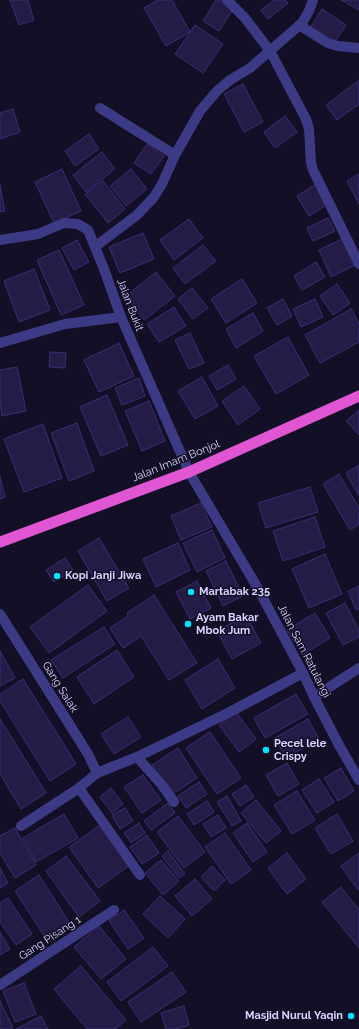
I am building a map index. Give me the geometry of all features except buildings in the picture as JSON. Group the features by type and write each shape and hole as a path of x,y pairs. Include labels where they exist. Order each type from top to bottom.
{"highway":[{"name":"Jalan Imam Bonjol","path":"0,542 189,472 359,396"}],"street":[{"path":"227,0 245,18 270,51 306,118 309,129 310,163 359,264"},
{"path":"96,246 137,215 154,197 162,184 175,154 200,111 217,91 230,80 250,68 299,25 309,11 313,0"},
{"path":"299,25 328,43 338,46 359,48"},
{"path":"100,108 175,154"},
{"name":"Jalan Bukit","path":"0,240 38,234 64,223 78,224 88,230 96,246 120,317 189,472"},
{"path":"0,343 65,324 120,317"},
{"name":"Jalan Sam Ratulangi","path":"189,472 256,584 314,697 359,780"},
{"name":"Gang Salak","path":"0,614 88,754 97,773"},
{"path":"314,697 359,668"},
{"path":"21,826 79,788 97,773 137,757 228,713 303,673"},
{"path":"137,757 162,785 174,802"},
{"path":"79,788 140,875"},
{"name":"Gang Pisang 1","path":"0,985 114,910"}],"place":[{"name":"Kopi Janji Jiwa","path":"57,576"},
{"name":"Martabak 235","path":"191,592"},
{"name":"Ayam Bakar Mbok Jum","path":"188,624"},
{"name":"Pecel lele Crispy","path":"266,750"},
{"name":"Masjid Nurul Yaqin","path":"351,1016"}]}
